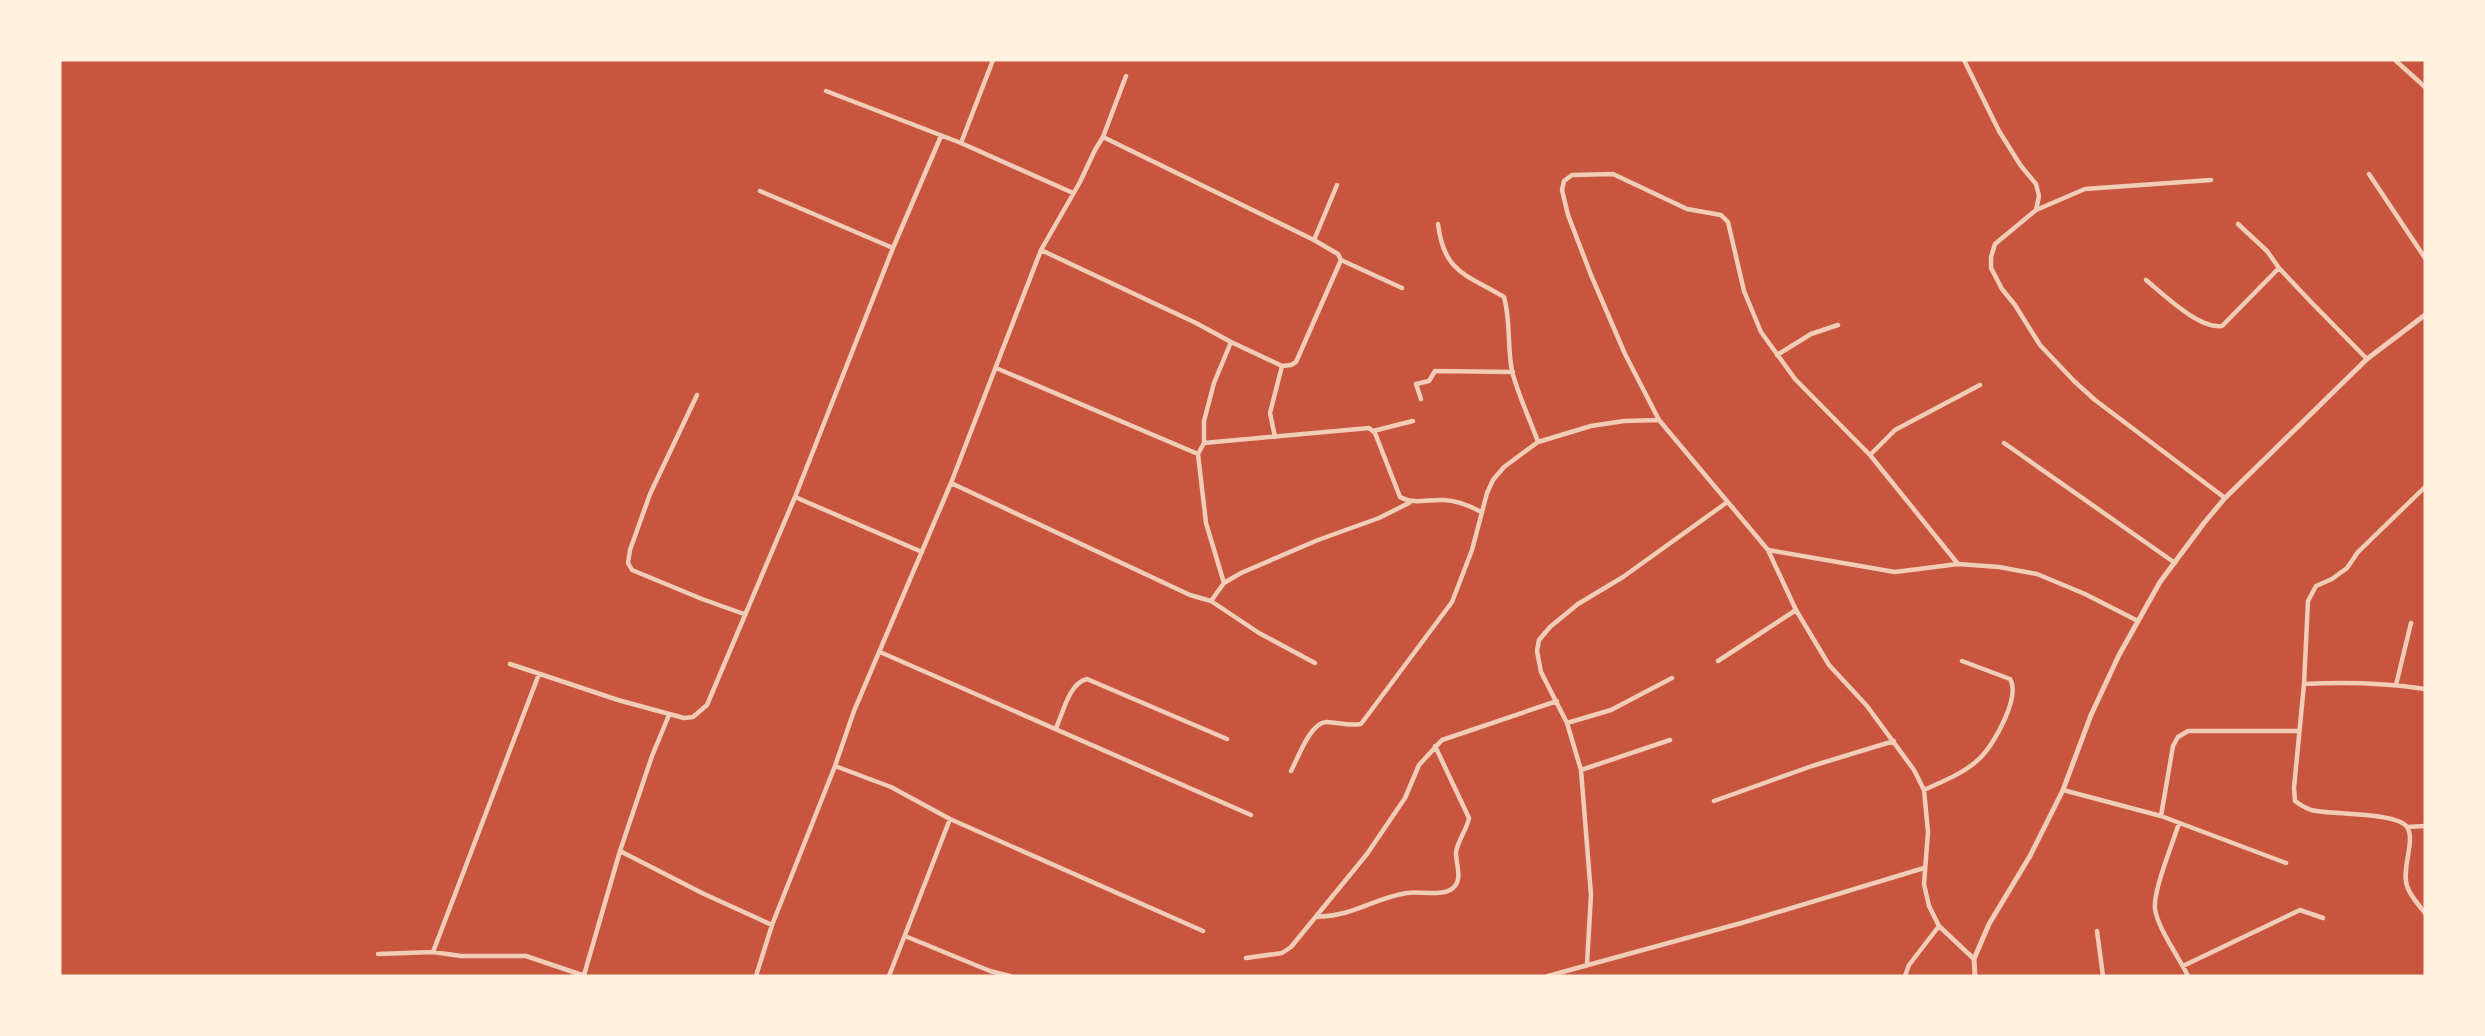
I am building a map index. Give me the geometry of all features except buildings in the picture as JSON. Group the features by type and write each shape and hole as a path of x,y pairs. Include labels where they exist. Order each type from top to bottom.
{"street":[{"path":"961,143 993,60"},
{"path":"1964,60 1999,131 2021,166 2036,184 2039,196 2036,210"},
{"path":"2395,60 2425,87"},
{"path":"756,976 772,925 835,766 854,711 951,483 1041,250 1103,137 1126,76"},
{"path":"826,91 961,143 1072,193"},
{"path":"510,664 669,715 693,717 707,705 795,497 892,248 942,136"},
{"path":"1103,137 1314,240 1338,254 1341,260 1402,288"},
{"path":"1958,564 1870,455 1795,379 1761,332 1744,291 1728,222 1721,216 1687,209 1613,174 1572,175 1564,181 1562,190 1568,215 1606,314 1659,420 1768,550 1796,610 1829,665 1867,706 1914,770 1924,790 1928,832 1924,884 1929,906 1939,926 1974,958"},
{"path":"2369,174 2425,258"},
{"path":"2211,180 2085,189 2036,210 1995,244 1991,257 1991,268 2002,289 2040,345 2074,381 2095,400 2225,498"},
{"path":"1314,240 1337,185"},
{"path":"760,191 892,248"},
{"path":"1438,224 1440,242 1454,268 1504,297 1509,317 1508,332 1513,372 1538,442"},
{"path":"2238,224 2268,251 2279,268 2367,359"},
{"path":"1041,250 1282,366 1296,362 1341,260"},
{"path":"2146,280 2192,315 2213,327 2222,326 2279,268"},
{"path":"1975,976 1974,958 1989,924 2030,856 2063,790 2091,715 2119,655 2160,582 2225,498 2367,359 2425,315"},
{"path":"1777,355 1811,334 1838,325"},
{"path":"1224,583 1206,524 1198,454 1204,443 1204,421 1212,391 1231,342"},
{"path":"1275,437 1270,413 1282,366"},
{"path":"996,368 1198,454"},
{"path":"1421,399 1416,384 1429,381 1435,371 1513,372"},
{"path":"1870,455 1895,430 1980,385"},
{"path":"697,395 650,494 630,550 628,563 632,570 744,614"},
{"path":"1292,771 1314,728 1324,722 1350,726 1361,724 1452,602 1472,550 1481,512 1493,480 1504,466 1538,442 1591,426 1623,421 1659,420"},
{"path":"1204,443 1361,428 1373,431 1413,421"},
{"path":"1373,431 1400,497 1409,502"},
{"path":"2004,443 2175,562"},
{"path":"951,483 1190,595 1211,601 1259,633 1315,663"},
{"path":"2425,487 2358,552 2348,568 2316,586 2308,601 2304,684 2294,788 2295,801 2312,810 2400,821 2407,827 2410,837 2405,867 2407,886 2425,913"},
{"path":"795,497 922,552"},
{"path":"1211,601 1224,583 1241,573 1318,540 1379,518 1409,502 1444,500 1466,503 1481,512"},
{"path":"1587,964 1591,895 1583,825 1581,770 1567,723 1541,672 1537,651 1539,640 1550,627 1578,604 1623,577 1726,502"},
{"path":"1768,550 1895,572 1958,564 1999,567 2037,574 2085,594 2138,621"},
{"path":"1718,661 1796,610"},
{"path":"2396,685 2411,623"},
{"path":"880,652 1056,728 1171,782 1251,815"},
{"path":"1924,790 1957,775 1981,757 2000,729 2013,697 2013,683 2010,679 1962,661"},
{"path":"433,952 492,792 539,674"},
{"path":"1567,723 1611,710 1672,678"},
{"path":"1056,728 1073,689 1079,681 1087,679 1227,739"},
{"path":"2304,684 2396,685 2425,689"},
{"path":"1246,958 1282,953 1291,946 1367,854 1405,798 1419,765 1442,740 1557,701"},
{"path":"378,954 433,952 461,956 526,956 585,976 620,851 652,756 669,715"},
{"path":"2161,816 2173,746 2178,737 2188,731 2299,731"},
{"path":"1581,770 1670,740"},
{"path":"1714,801 1812,766 1894,741"},
{"path":"1317,917 1352,912 1406,893 1448,891 1454,887 1458,879 1456,850 1468,826 1469,818 1435,746"},
{"path":"835,766 891,787 950,819 1203,931"},
{"path":"2063,790 2161,816 2286,863"},
{"path":"889,976 950,819"},
{"path":"2179,823 2156,893 2155,909 2160,924 2188,976"},
{"path":"2407,827 2425,826"},
{"path":"620,851 702,893 772,925"},
{"path":"1548,976 1746,922 1924,868"},
{"path":"2183,966 2300,910 2323,918"},
{"path":"1905,976 1909,965 1939,926"},
{"path":"2097,931 2103,976"},
{"path":"905,936 1010,976"}]}
